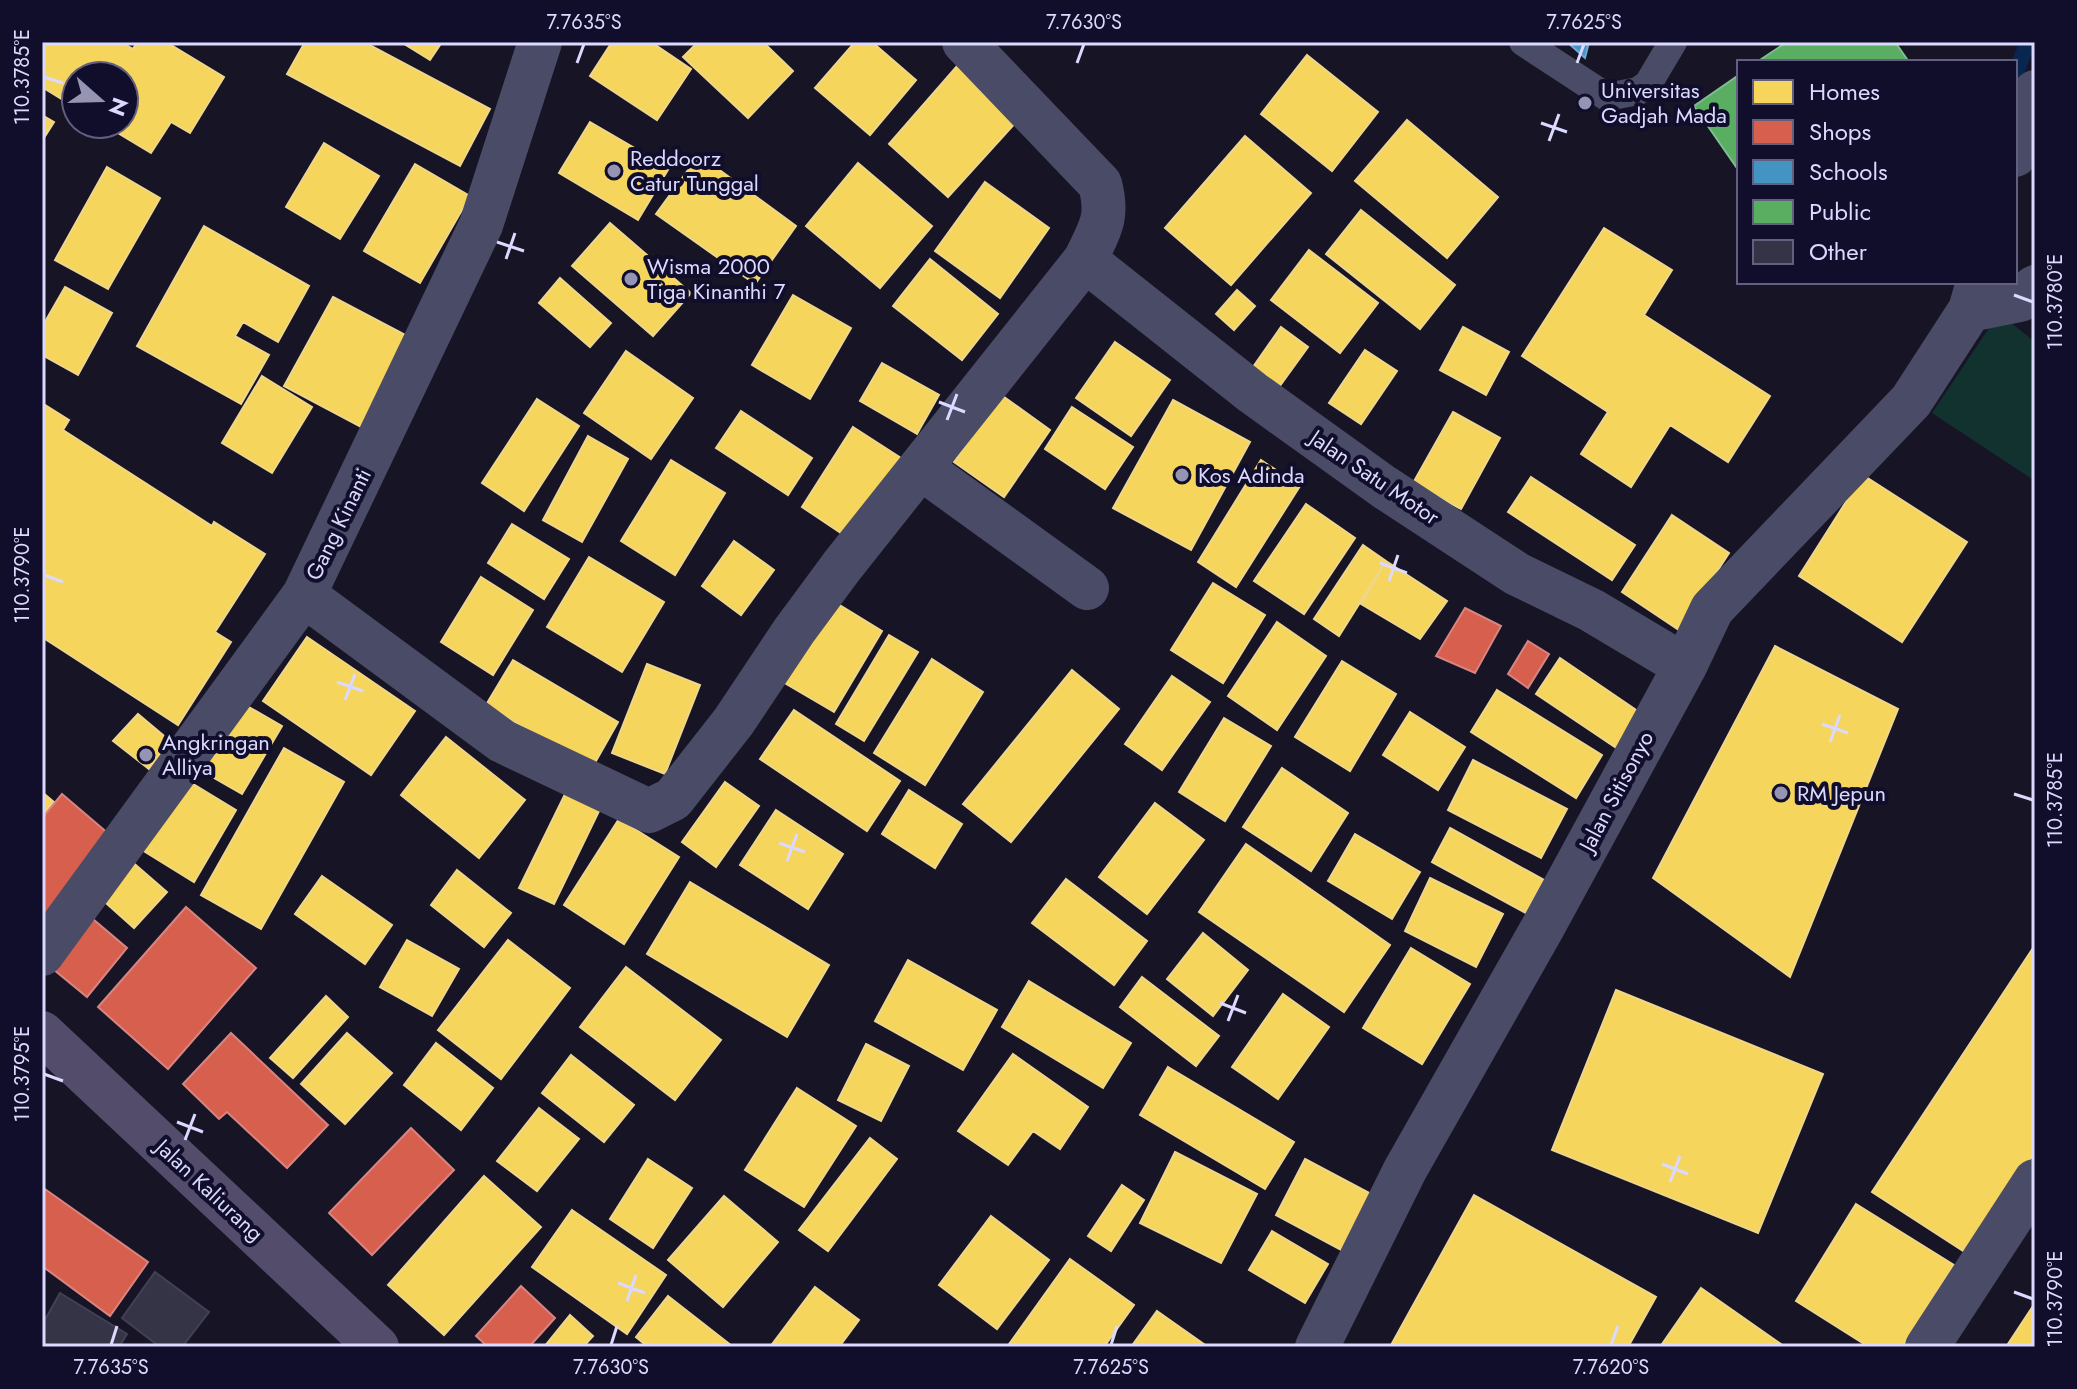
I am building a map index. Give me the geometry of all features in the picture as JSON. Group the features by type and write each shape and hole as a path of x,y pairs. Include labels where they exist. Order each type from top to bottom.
{"main road":[{"name":"Jalan Kaliurang","path":"42,1033 377,1347"}],"street":[{"name":"Gang Kinanti","path":"42,954 304,595 481,225 540,42"},
{"path":"304,595 502,741 649,811 673,799 734,721 794,631 1085,260 1100,229 1106,207 1100,184 964,42"},
{"path":"2017,149 2035,92"},
{"name":"Jalan Satu Motor","path":"1085,260 1253,393 1384,487 1517,574 1591,610 1685,666"},
{"path":"1974,296 2020,300 2035,287"},
{"name":"Jalan Sitisonyo","path":"1317,1347 1405,1170 1543,927 1685,666 1712,609 1911,401 1974,296"},
{"path":"921,468 1087,588"},
{"path":"1927,1347 2035,1181"}],"lane":[{"path":"1523,42 1607,97 1638,91 1648,84 1673,42"}],"green space":[{"path":"1999,313 2035,342 2035,481 1932,413"}],"building: Homes":[{"path":"44,42 121,42 133,49 137,42 166,42 224,77 190,133 171,122 151,153 129,140 140,140 140,60 60,60 60,98 42,87"},
{"path":"305,42 364,42 490,109 460,166 287,74"},
{"path":"401,42 442,42 430,60"},
{"path":"612,42 651,42 691,69 657,120 590,76"},
{"path":"698,42 763,42 793,71 748,118 683,57"},
{"path":"855,42 872,42 916,80 870,135 815,88"},
{"path":"1307,55 1378,112 1332,171 1261,114"},
{"path":"958,65 1018,120 948,197 889,144"},
{"path":"42,115 54,122 42,141"},
{"path":"1407,120 1498,197 1447,258 1355,181"},
{"name":"Reddoorz Catur Tunggal","path":"590,122 669,168 638,220 559,173"},
{"path":"1245,136 1311,193 1231,285 1165,228"},
{"path":"324,143 379,176 340,239 286,207"},
{"path":"699,155 796,226 755,284 656,214"},
{"path":"858,163 932,226 880,288 806,226"},
{"path":"415,164 470,196 420,283 364,251"},
{"path":"107,167 160,198 108,289 55,260"},
{"path":"985,182 1049,228 1000,298 935,251"},
{"path":"1361,210 1455,285 1420,329 1326,254"},
{"name":"Wisma 2000 Tiga Kinanthi 7","path":"610,223 691,293 653,336 572,266"},
{"path":"204,226 309,286 278,342 243,322 235,336 269,355 241,404 137,346"},
{"path":"1604,228 1672,270 1644,315 1770,396 1728,462 1670,425 1631,487 1581,454 1608,412 1522,356"},
{"path":"1309,250 1378,303 1340,353 1271,300"},
{"path":"930,259 998,314 962,360 893,306"},
{"path":"560,278 611,323 590,347 539,303"},
{"path":"65,287 112,313 78,375 42,355 42,327"},
{"path":"1237,290 1255,306 1234,330 1216,314"},
{"path":"793,295 851,328 810,399 752,365"},
{"path":"333,297 409,337 361,427 284,386"},
{"path":"1281,327 1308,347 1279,387 1253,367"},
{"path":"1463,327 1509,352 1486,395 1440,370"},
{"path":"1115,342 1170,380 1131,436 1076,398"},
{"path":"1365,350 1397,371 1361,424 1329,403"},
{"path":"626,351 693,398 651,459 584,413"},
{"path":"882,363 939,395 917,434 860,401"},
{"path":"262,376 312,407 272,473 222,443"},
{"path":"1000,394 1050,430 1004,497 954,462"},
{"path":"537,399 579,426 524,511 482,483"},
{"name":"Kos Adinda","path":"1173,400 1250,442 1191,550 1113,508"},
{"path":"42,403 69,420 63,430 212,526 214,522 265,554 215,632 231,642 178,725 42,637"},
{"path":"1072,407 1133,447 1105,489 1045,449"},
{"path":"741,411 812,458 788,495 716,448"},
{"path":"1453,412 1500,438 1461,509 1413,483"},
{"path":"853,427 901,458 850,539 802,507"},
{"path":"588,436 628,459 582,542 543,520"},
{"path":"671,460 725,493 675,575 621,541"},
{"path":"1261,460 1300,486 1236,587 1198,562"},
{"path":"1863,475 1967,542 1902,642 1799,576"},
{"path":"1531,477 1635,545 1612,580 1508,512"},
{"path":"1306,504 1355,538 1304,614 1254,581"},
{"path":"1672,515 1729,553 1679,630 1622,592"},
{"path":"512,524 569,559 544,599 488,563"},
{"path":"734,541 774,570 741,615 702,586"},
{"path":"1363,545 1386,561 1339,636 1314,619"},
{"path":"589,557 664,602 622,672 547,627"},
{"path":"1386,561 1447,601 1420,639 1361,604"},
{"path":"481,577 533,610 493,675 441,642"},
{"path":"1213,583 1265,615 1223,683 1171,650"},
{"path":"825,596 882,631 834,712 776,678"},
{"path":"1277,622 1326,656 1277,730 1228,696"},
{"path":"889,635 918,652 864,741 836,724"},
{"path":"307,637 415,711 371,775 263,701"},
{"name":"RM Jepun","path":"1775,646 1898,709 1790,977 1653,878"},
{"path":"1560,658 1642,714 1618,749 1536,694"},
{"path":"932,659 983,692 925,785 874,753"},
{"path":"513,660 618,722 592,768 486,705"},
{"path":"1342,661 1396,694 1350,771 1295,737"},
{"path":"647,664 700,685 665,774 612,753"},
{"path":"1072,670 1119,709 1011,842 963,804"},
{"path":"1172,676 1210,702 1162,770 1125,744"},
{"path":"1497,690 1602,755 1576,798 1471,732"},
{"path":"233,698 282,726 242,794 193,766"},
{"path":"794,710 900,781 867,831 760,759"},
{"path":"1410,712 1465,747 1438,790 1383,755"},
{"name":"Angkringan Alliya","path":"138,714 170,741 149,769 113,741"},
{"path":"1224,718 1271,746 1225,821 1179,792"},
{"path":"446,737 525,800 479,858 401,795"},
{"path":"284,748 344,782 261,929 201,895"},
{"path":"1473,760 1567,809 1541,858 1448,810"},
{"path":"1282,768 1348,813 1311,871 1243,827"},
{"path":"185,779 236,810 194,882 142,850"},
{"path":"725,782 759,806 716,867 682,842"},
{"path":"567,790 601,807 554,904 519,888"},
{"path":"909,790 962,824 935,868 882,834"},
{"path":"42,792 54,802 42,816"},
{"path":"1155,803 1204,840 1147,914 1099,877"},
{"path":"776,810 843,854 808,909 740,865"},
{"path":"619,819 679,857 624,944 564,905"},
{"path":"1450,828 1544,880 1526,913 1432,862"},
{"path":"1355,834 1420,872 1392,919 1328,881"},
{"path":"1246,844 1390,945 1344,1012 1199,912"},
{"path":"130,860 167,892 134,928 98,896"},
{"path":"457,870 511,913 484,947 431,905"},
{"path":"322,876 392,925 365,964 295,914"},
{"path":"1430,878 1503,914 1476,967 1405,931"},
{"path":"1066,879 1147,941 1114,985 1032,923"},
{"path":"690,882 829,965 787,1037 647,954"},
{"path":"1203,933 1248,970 1213,1016 1167,979"},
{"path":"407,940 459,969 432,1016 380,987"},
{"path":"508,940 570,988 501,1079 438,1030"},
{"path":"2035,945 2035,1152 1968,1254 1872,1192"},
{"path":"1411,948 1470,984 1422,1064 1363,1028"},
{"path":"908,960 997,1010 963,1070 875,1021"},
{"path":"626,967 721,1040 675,1100 580,1027"},
{"path":"1142,977 1219,1036 1196,1066 1120,1007"},
{"path":"1029,981 1131,1043 1103,1088 1002,1027"},
{"path":"1616,990 1823,1074 1758,1233 1552,1150"},
{"path":"1283,994 1329,1027 1278,1099 1232,1067"},
{"path":"326,996 348,1017 293,1078 270,1058"},
{"path":"347,1033 392,1073 345,1124 301,1084"},
{"path":"436,1043 493,1088 461,1130 404,1085"},
{"path":"866,1044 909,1066 881,1121 838,1100"},
{"path":"1013,1054 1088,1107 1060,1149 1033,1131 1008,1165 958,1131"},
{"path":"571,1055 634,1105 604,1142 542,1093"},
{"path":"1168,1067 1294,1142 1265,1189 1140,1115"},
{"path":"797,1088 856,1126 804,1207 745,1170"},
{"path":"539,1108 579,1139 537,1191 497,1161"},
{"path":"870,1138 897,1159 828,1251 799,1230"},
{"path":"1175,1152 1257,1194 1221,1263 1140,1223"},
{"path":"648,1159 692,1188 653,1248 610,1219"},
{"path":"1305,1159 1371,1194 1341,1250 1276,1215"},
{"path":"484,1176 541,1227 444,1335 388,1285"},
{"path":"1122,1185 1144,1200 1111,1251 1088,1236"},
{"path":"1474,1195 1656,1297 1628,1347 1390,1347"},
{"path":"724,1196 778,1242 723,1307 668,1260"},
{"path":"1856,1204 1954,1265 1902,1347 1869,1347 1796,1301"},
{"path":"572,1210 666,1275 627,1334 532,1267"},
{"path":"991,1216 1049,1260 997,1329 939,1285"},
{"path":"1272,1231 1328,1264 1305,1303 1249,1270"},
{"path":"1070,1259 1134,1305 1104,1347 1007,1347"},
{"path":"815,1287 859,1320 839,1347 770,1347"},
{"path":"1701,1288 1785,1347 1660,1347"},
{"path":"668,1296 732,1346 648,1347 636,1337"},
{"path":"2035,1303 2035,1347 2006,1347"},
{"path":"1157,1311 1208,1347 1131,1347"},
{"path":"570,1315 593,1336 583,1347 544,1347"}],"building: Shops":[{"path":"1465,608 1501,626 1475,673 1436,656"},
{"path":"1528,641 1549,654 1528,688 1508,674"},
{"path":"62,794 116,840 42,928 42,818"},
{"path":"186,907 256,968 168,1069 98,1007"},
{"path":"87,914 127,948 87,997 47,964"},
{"path":"231,1033 328,1125 287,1168 227,1112 219,1119 183,1084"},
{"path":"411,1128 454,1170 372,1255 329,1213"},
{"path":"42,1187 148,1262 110,1316 42,1266"},
{"path":"521,1286 555,1318 529,1347 488,1347 476,1336"}],"building: Schools":[{"path":"1567,42 1589,42 1585,58"}],"building: Public":[{"path":"1787,42 1895,42 1908,60 1760,60"},
{"path":"1737,76 1737,168 1694,106"}],"building: Other":[{"path":"155,1272 209,1312 182,1347 160,1347 122,1318"},
{"path":"60,1293 127,1334 119,1347 42,1347 42,1325"}],"waterway":[{"path":"2017,70 2028,42"}],"place":[{"name":"Universitas Gadjah Mada","path":"1585,103"},
{"name":"Reddoorz Catur Tunggal","path":"614,171"},
{"name":"Wisma 2000 Tiga Kinanthi 7","path":"631,279"},
{"name":"Kos Adinda","path":"1182,475"},
{"name":"Angkringan Alliya","path":"146,755"},
{"name":"RM Jepun","path":"1781,793"}]}
